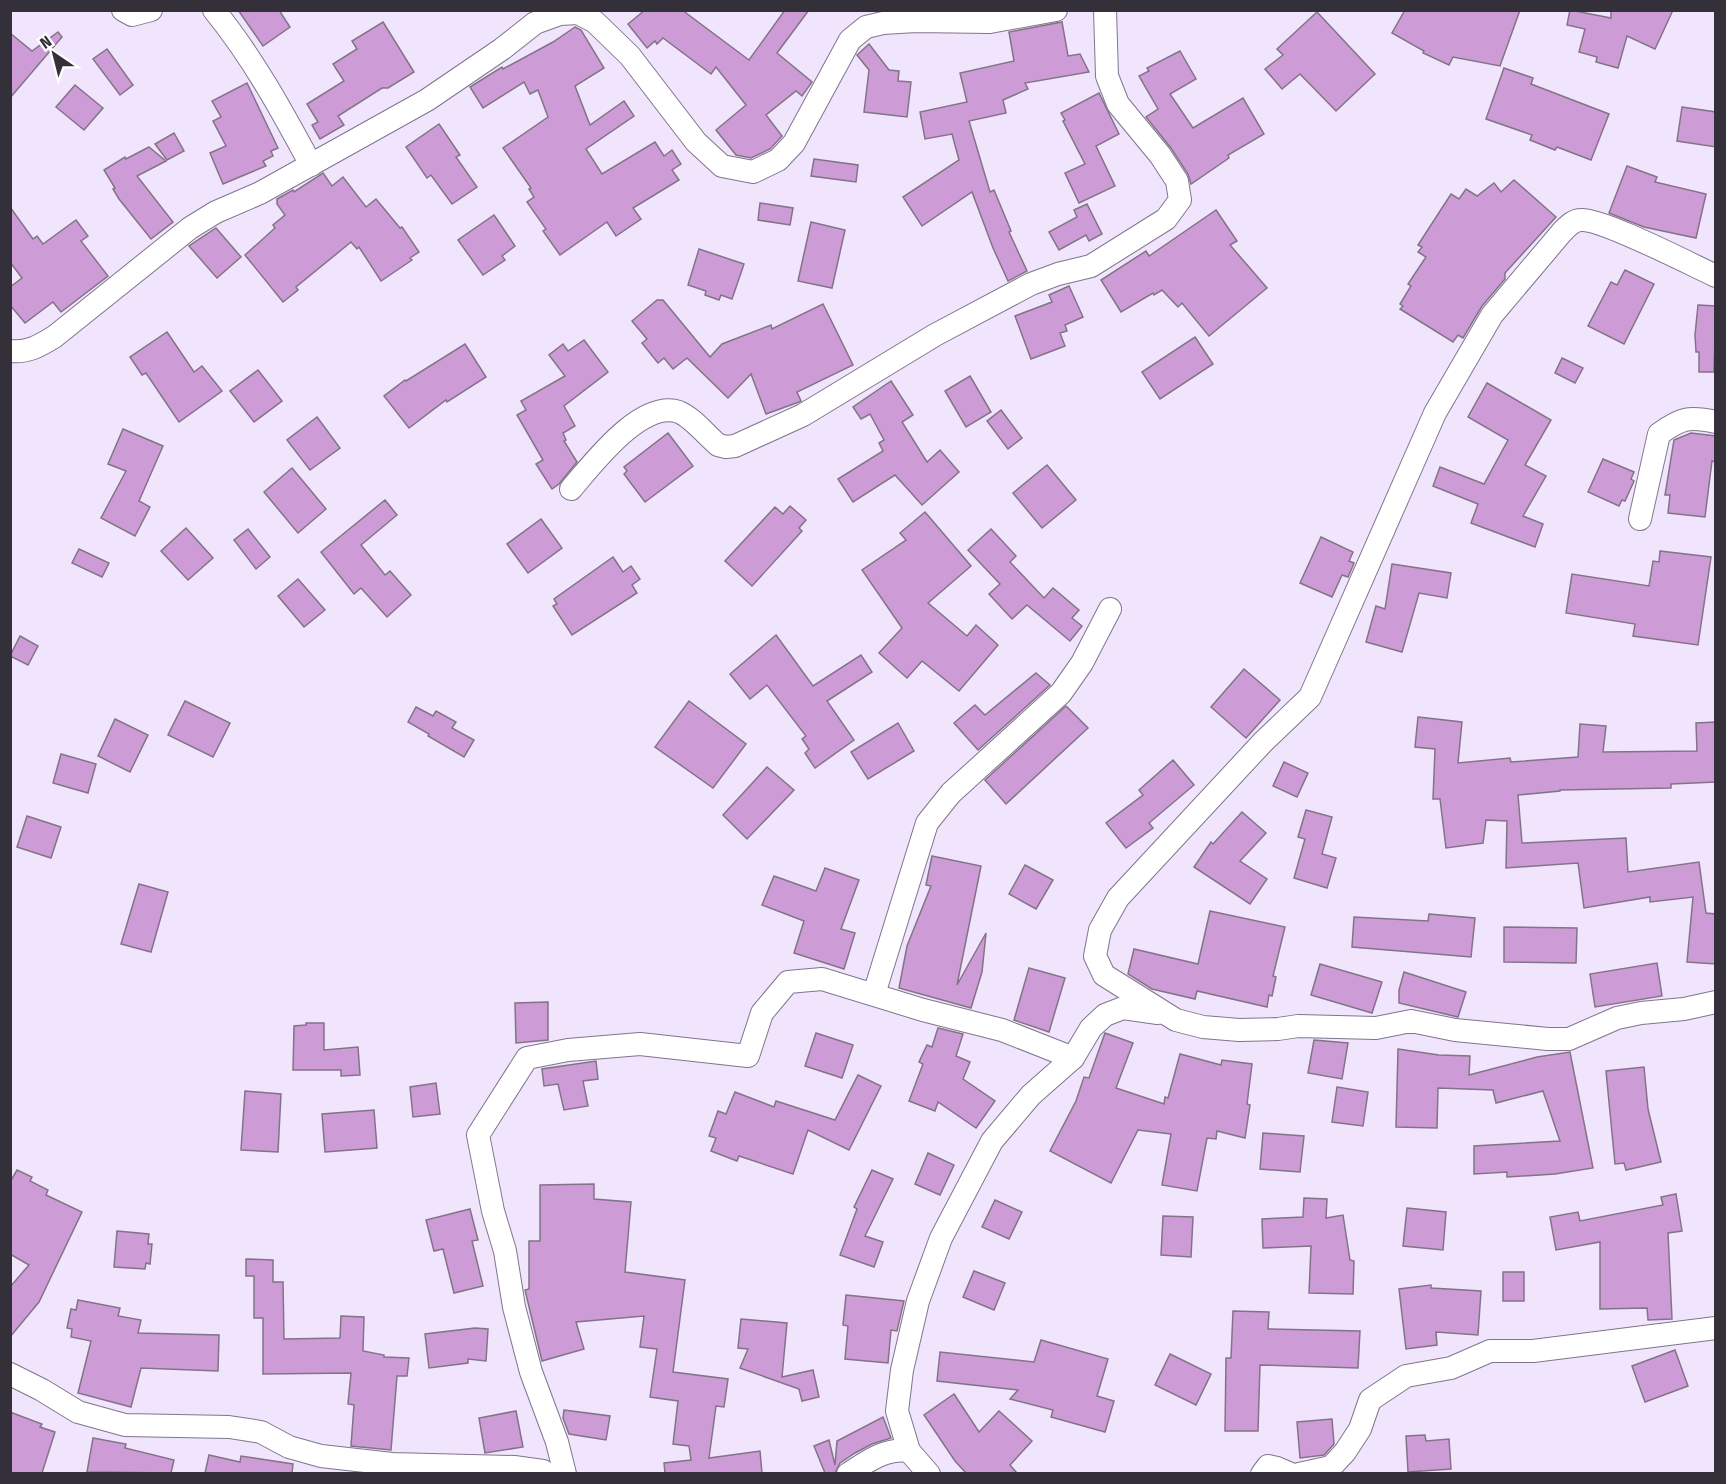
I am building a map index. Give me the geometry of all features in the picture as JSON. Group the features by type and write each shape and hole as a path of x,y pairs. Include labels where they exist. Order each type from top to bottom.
{"street":[{"path":"123,10 132,15 151,10"},
{"path":"214,10 234,35 278,101 311,165"},
{"path":"10,351 23,352 36,348 54,337 190,228 216,212 260,193 427,100 502,49 535,23 560,14 578,13 595,22 630,56 696,142 722,166 753,172 778,160 794,143 850,40 866,27 883,23 916,21 990,22 1056,10"},
{"path":"571,489 617,436 648,416 664,411 678,412 718,445 735,446 803,415 935,335 1031,284 1058,274 1091,266 1166,219 1180,200 1177,181 1160,155 1118,104 1107,76 1105,10"},
{"path":"1716,276 1607,226 1582,219 1571,224 1562,232 1492,315 1435,413 1310,697 1263,742 1118,898 1100,930 1095,956 1104,975 1176,1020 1203,1027 1239,1030 1298,1026 1376,1028 1411,1021 1455,1030 1569,1039 1617,1018 1684,1009 1716,1002"},
{"path":"1640,519 1659,434 1684,419 1695,418 1716,422"},
{"path":"874,994 927,823 951,793 1061,693 1082,663 1110,609"},
{"path":"565,1473 525,1350 478,1135 526,1058 568,1050 640,1044 748,1056 762,1013 788,982 822,979 923,1010 1002,1030 1073,1058"},
{"path":"929,1473 909,1450 897,1412 902,1370 918,1301 941,1238 992,1141 1031,1095 1073,1058 1091,1028 1105,1015 1124,1008 1166,1014"},
{"path":"1299,1473 1331,1467 1345,1452 1360,1429 1370,1400 1406,1376 1451,1368 1490,1351 1533,1350 1716,1328"},
{"path":"10,1374 78,1412 125,1425 229,1427 261,1432 289,1447 321,1456 392,1464 514,1467 547,1473"},
{"path":"848,1473 875,1457 896,1449 909,1450"},
{"path":"1262,1473 1268,1466 1291,1473"}],"building":[{"path":"238,10 279,10 290,27 263,46"},
{"path":"645,10 682,10 749,60 785,10 809,10 777,53 812,82 802,96 796,91 766,115 782,136 770,149 751,158 736,155 716,130 746,105 716,67 711,74 663,38 657,44 655,41 647,48 628,24"},
{"path":"1405,10 1520,10 1500,66 1453,57 1449,65 1423,53 1424,51 1392,33"},
{"path":"1570,10 1611,18 1611,10 1673,10 1655,49 1627,36 1618,68 1596,62 1597,57 1579,52 1585,29 1567,25"},
{"path":"1317,12 1375,74 1336,111 1300,74 1282,89 1265,69 1283,55 1277,49"},
{"path":"383,22 414,72 388,88 382,88 338,116 344,125 320,139 312,125 318,122 307,104 344,81 333,64 357,49 352,41"},
{"path":"1062,22 1068,56 1080,54 1089,72 1025,83 1028,89 1003,100 1006,113 969,121 990,192 994,190 1011,231 1009,232 1027,271 1008,281 972,192 922,226 903,197 959,160 952,134 925,139 920,112 967,102 960,73 1014,61 1009,32"},
{"path":"575,27 581,30 604,68 575,86 590,125 624,101 634,116 586,149 602,174 655,142 664,156 672,150 681,164 672,170 679,180 633,208 641,219 616,236 607,222 560,255 543,231 546,229 527,202 534,197 529,189 531,188 503,148 548,117 538,90 530,94 524,82 483,108 470,87 502,67 503,69 553,42"},
{"path":"58,32 62,37 10,98 10,33 32,51"},
{"path":"869,44 889,70 899,71 898,81 911,82 907,117 864,112 869,70 857,55"},
{"path":"107,49 133,85 120,95 93,59"},
{"path":"1180,51 1196,79 1170,94 1193,128 1243,98 1264,134 1228,155 1229,158 1191,184 1188,174 1171,148 1146,117 1158,109 1139,76 1149,71 1147,68"},
{"path":"1504,68 1533,78 1531,84 1609,114 1591,160 1557,147 1555,150 1530,140 1532,135 1486,119"},
{"path":"247,83 278,148 271,151 273,156 263,161 266,166 223,184 210,153 226,146 213,121 221,117 212,101"},
{"path":"75,85 103,108 84,130 56,107"},
{"path":"1099,93 1119,134 1096,146 1115,186 1079,203 1065,173 1085,164 1061,113"},
{"path":"1682,107 1716,112 1716,147 1677,141"},
{"path":"439,124 460,155 456,157 477,187 452,204 431,175 427,178 406,147"},
{"path":"174,133 184,151 167,160 155,144"},
{"path":"149,147 166,161 137,176 173,222 151,239 119,199 104,170 125,157 126,159"},
{"path":"814,159 858,165 856,182 811,176"},
{"path":"1627,166 1657,177 1655,182 1706,194 1696,238 1644,227 1609,213"},
{"path":"323,173 332,186 343,177 366,207 376,199 400,228 402,227 419,252 410,258 412,260 381,281 359,247 357,249 351,242 296,287 298,290 283,302 245,255 275,228 273,225 285,215 277,204 277,199 293,190 294,192"},
{"path":"1514,180 1556,217 1505,273 1505,279 1482,306 1463,338 1458,335 1453,342 1400,309 1403,306 1400,304 1411,286 1408,284 1426,257 1418,252 1422,247 1418,245 1451,194 1459,199 1466,189 1477,196 1494,183 1501,192"},
{"path":"760,203 793,208 790,225 758,220"},
{"path":"1087,204 1102,234 1089,241 1086,235 1059,250 1049,232 1077,217 1074,210"},
{"path":"10,207 33,239 37,236 43,244 76,220 88,236 81,241 108,276 61,312 53,302 25,323 10,305 10,287 22,278 10,262"},
{"path":"1216,210 1237,241 1230,245 1267,288 1209,336 1182,303 1178,307 1162,290 1121,312 1101,280 1146,251 1149,256"},
{"path":"494,215 515,246 502,256 505,260 483,275 458,240"},
{"path":"811,222 845,230 832,288 798,281"},
{"path":"216,228 241,257 217,278 189,246"},
{"path":"699,249 744,264 732,299 721,295 719,300 705,295 706,291 688,285"},
{"path":"1625,270 1654,284 1624,344 1588,326 1611,282 1617,285"},
{"path":"1069,286 1083,317 1065,325 1067,331 1060,333 1065,346 1031,359 1015,316 1052,302 1049,295"},
{"path":"657,300 663,300 710,357 722,344 771,325 772,329 823,304 853,365 797,392 801,401 766,414 751,374 728,398 687,358 673,369 664,358 658,363 642,343 647,339 632,321"},
{"path":"1698,305 1716,306 1714,372 1699,372 1699,352 1696,352 1695,335"},
{"path":"167,332 194,372 202,366 222,391 179,422 146,373 142,375 130,357"},
{"path":"1195,337 1213,364 1160,399 1142,372"},
{"path":"584,340 608,372 564,406 575,426 563,433 566,440 564,441 577,462 552,489 536,464 543,460 517,415 526,410 521,401 565,376 549,355 563,344 568,351"},
{"path":"465,344 486,377 447,402 446,400 409,428 384,396 405,380"},
{"path":"1562,358 1583,368 1575,383 1555,373"},
{"path":"258,370 282,401 254,422 230,391"},
{"path":"970,376 991,412 966,427 945,391"},
{"path":"891,381 913,415 902,422 927,462 940,450 959,472 922,505 895,475 853,502 838,479 883,451 879,443 884,440 870,414 861,419 853,407"},
{"path":"1487,383 1551,420 1525,465 1546,476 1523,516 1543,524 1535,547 1471,523 1478,504 1433,486 1440,467 1484,484 1508,440 1468,417"},
{"path":"1001,410 1022,438 1008,449 987,421"},
{"path":"317,417 340,448 310,470 287,440"},
{"path":"123,429 163,446 139,501 150,507 135,536 101,518 126,471 108,464"},
{"path":"668,433 693,466 645,502 624,474 627,471 624,467"},
{"path":"1691,433 1716,436 1716,462 1712,461 1705,517 1668,513 1670,495 1665,495 1674,440"},
{"path":"1603,459 1634,472 1631,479 1634,481 1625,501 1622,500 1619,506 1588,492"},
{"path":"1047,465 1076,500 1042,528 1013,493"},
{"path":"292,468 326,509 298,533 264,492"},
{"path":"385,500 397,515 361,545 385,575 390,571 411,595 387,617 361,588 354,594 321,552"},
{"path":"790,506 806,520 799,528 802,531 752,586 725,561 775,507 783,514"},
{"path":"925,512 971,566 928,603 967,636 976,625 998,645 959,691 922,661 907,678 879,653 902,628 862,570 906,540 900,533"},
{"path":"541,519 562,548 528,573 507,544"},
{"path":"186,528 213,558 188,580 161,551"},
{"path":"248,529 270,557 256,569 234,540"},
{"path":"991,529 1016,556 1010,562 1044,598 1053,588 1079,610 1072,618 1082,626 1070,641 1027,605 1012,619 989,594 1000,584 968,550"},
{"path":"1321,537 1353,552 1349,561 1354,563 1348,577 1342,575 1332,597 1300,583"},
{"path":"79,549 109,563 102,577 72,563"},
{"path":"1660,551 1711,557 1698,645 1633,636 1635,624 1566,613 1572,574 1649,586 1653,561 1659,562"},
{"path":"613,557 623,572 631,566 640,579 632,585 637,593 572,635 553,606 557,604 554,599"},
{"path":"1392,564 1451,573 1447,598 1419,593 1402,652 1366,642 1376,606 1385,609"},
{"path":"298,579 325,610 304,627 278,596"},
{"path":"776,635 813,686 861,655 872,672 827,701 854,740 815,768 805,753 809,749 802,739 806,736 767,685 750,699 730,674"},
{"path":"20,636 38,646 28,665 10,656"},
{"path":"1244,669 1280,700 1246,738 1211,707"},
{"path":"1036,673 1050,685 978,750 954,723 975,705 985,715"},
{"path":"185,701 230,723 213,757 168,735"},
{"path":"689,701 746,744 713,788 655,747"},
{"path":"1066,706 1088,728 1006,804 985,780"},
{"path":"416,707 433,716 436,711 456,722 452,728 474,740 464,757 408,722"},
{"path":"1418,717 1462,722 1458,763 1510,758 1511,762 1578,757 1580,724 1606,726 1603,752 1697,751 1696,723 1716,722 1716,782 1671,784 1671,788 1560,790 1518,795 1522,843 1626,838 1628,872 1699,862 1706,913 1716,914 1716,964 1687,962 1693,897 1650,902 1650,897 1584,908 1578,863 1506,868 1507,821 1486,820 1483,843 1446,848 1440,799 1433,799 1435,749 1415,747"},
{"path":"115,719 148,735 130,772 98,756"},
{"path":"898,723 914,751 868,779 851,752"},
{"path":"61,754 96,764 88,793 53,783"},
{"path":"1173,760 1194,785 1149,823 1153,828 1126,848 1106,823 1143,795 1139,790"},
{"path":"1284,762 1308,773 1297,797 1273,786"},
{"path":"767,767 794,790 747,839 723,815"},
{"path":"1306,810 1332,817 1322,854 1336,858 1327,888 1294,878 1305,839 1298,837"},
{"path":"1242,812 1266,833 1240,861 1267,879 1250,904 1194,867 1211,842 1213,844"},
{"path":"27,816 61,827 51,858 17,847"},
{"path":"932,856 981,866 957,985 986,933 982,972 971,1008 899,988 907,946 931,886 926,885"},
{"path":"1025,865 1053,880 1036,909 1009,894"},
{"path":"825,868 859,880 841,929 855,933 844,969 794,953 804,921 762,905 774,876 816,891"},
{"path":"139,884 168,892 151,952 121,944"},
{"path":"1210,911 1285,927 1273,976 1276,977 1272,996 1269,995 1267,1007 1197,991 1195,999 1152,989 1128,974 1134,949 1198,964"},
{"path":"1429,914 1475,918 1471,957 1352,947 1354,917 1428,921"},
{"path":"1504,927 1577,928 1576,963 1504,962"},
{"path":"1657,963 1662,996 1595,1007 1590,974"},
{"path":"1320,964 1382,982 1372,1013 1311,995"},
{"path":"1029,968 1065,978 1049,1032 1014,1020"},
{"path":"1404,972 1466,992 1458,1017 1399,1003 1399,990"},
{"path":"548,1002 548,1040 516,1043 515,1003"},
{"path":"306,1023 324,1023 324,1050 358,1047 360,1075 341,1076 341,1070 293,1070 294,1026 306,1025"},
{"path":"938,1028 963,1034 956,1056 970,1062 963,1079 995,1101 976,1128 938,1102 935,1111 909,1101 923,1064 919,1062 927,1045 932,1047"},
{"path":"816,1033 853,1045 842,1078 805,1066"},
{"path":"1105,1033 1133,1043 1116,1088 1164,1104 1165,1097 1168,1098 1180,1054 1221,1065 1222,1060 1252,1064 1247,1104 1250,1105 1245,1138 1217,1131 1216,1139 1207,1138 1197,1191 1162,1185 1171,1134 1138,1130 1111,1183 1050,1151 1076,1101 1084,1077 1089,1078"},
{"path":"1314,1040 1348,1043 1342,1079 1308,1073"},
{"path":"1398,1049 1439,1055 1470,1056 1469,1075 1537,1057 1570,1052 1593,1168 1555,1174 1507,1177 1507,1172 1474,1174 1474,1146 1560,1141 1543,1091 1496,1103 1493,1090 1438,1088 1437,1128 1396,1127"},
{"path":"596,1061 598,1079 583,1081 588,1106 564,1110 558,1084 544,1086 542,1069"},
{"path":"1644,1067 1648,1109 1661,1162 1626,1170 1624,1163 1615,1164 1606,1071"},
{"path":"858,1075 881,1086 849,1150 808,1130 793,1174 739,1156 737,1161 711,1151 716,1138 709,1136 718,1111 726,1114 735,1092 774,1107 776,1101 835,1120"},
{"path":"436,1083 440,1114 413,1117 410,1087"},
{"path":"1337,1087 1368,1092 1363,1126 1332,1122"},
{"path":"245,1091 281,1094 278,1152 241,1150"},
{"path":"374,1110 377,1148 325,1152 322,1114"},
{"path":"1263,1133 1304,1136 1300,1172 1260,1169"},
{"path":"928,1153 954,1165 940,1195 915,1184"},
{"path":"17,1170 32,1177 30,1181 48,1190 46,1195 82,1212 39,1302 10,1337 10,1287 29,1265 10,1254 10,1182"},
{"path":"872,1170 893,1179 865,1236 883,1242 874,1267 840,1255 857,1209 854,1207"},
{"path":"594,1184 594,1199 631,1202 625,1272 685,1280 673,1372 728,1379 724,1407 716,1406 709,1458 760,1451 762,1473 665,1473 664,1463 691,1460 689,1446 673,1444 678,1401 650,1397 657,1349 640,1347 644,1316 576,1322 584,1349 542,1361 525,1290 529,1289 529,1241 540,1241 540,1185"},
{"path":"1676,1194 1682,1231 1668,1233 1672,1319 1648,1320 1647,1308 1600,1309 1600,1242 1556,1250 1550,1217 1578,1212 1580,1221 1663,1205 1661,1197"},
{"path":"1304,1198 1327,1199 1326,1218 1343,1215 1350,1260 1354,1261 1353,1294 1309,1293 1311,1246 1263,1248 1262,1219 1303,1217"},
{"path":"995,1200 1022,1212 1009,1239 982,1227"},
{"path":"1407,1208 1446,1212 1443,1250 1403,1246"},
{"path":"470,1209 478,1240 472,1241 483,1286 454,1293 443,1249 434,1251 426,1220"},
{"path":"1163,1216 1193,1217 1191,1257 1161,1255"},
{"path":"117,1231 149,1234 148,1244 152,1244 150,1264 146,1263 145,1269 114,1267"},
{"path":"246,1259 273,1260 273,1282 283,1282 284,1339 340,1338 341,1316 364,1317 363,1351 384,1355 384,1357 409,1358 407,1376 397,1376 391,1450 351,1446 354,1405 348,1404 351,1373 263,1374 263,1318 254,1318 254,1276 246,1276"},
{"path":"974,1271 1005,1283 994,1310 963,1297"},
{"path":"1503,1272 1524,1272 1524,1301 1503,1301"},
{"path":"1431,1285 1431,1288 1481,1291 1478,1335 1436,1332 1437,1345 1406,1349 1399,1289"},
{"path":"846,1295 904,1301 897,1331 891,1330 888,1363 845,1359 848,1326 843,1325"},
{"path":"78,1300 120,1308 118,1316 141,1320 138,1333 219,1335 218,1371 141,1368 131,1407 78,1393 91,1341 71,1337 72,1329 67,1328 71,1309 76,1310"},
{"path":"1233,1311 1269,1312 1268,1329 1360,1331 1358,1368 1260,1365 1258,1431 1225,1431 1226,1358 1231,1358"},
{"path":"741,1319 787,1323 782,1377 813,1370 819,1397 802,1401 799,1389 740,1368 748,1349 738,1348"},
{"path":"475,1328 488,1329 486,1361 468,1359 468,1363 429,1368 425,1334"},
{"path":"1041,1340 1108,1359 1097,1396 1114,1401 1105,1432 1051,1417 1053,1410 1010,1399 1018,1390 937,1381 940,1352 1034,1362"},
{"path":"1675,1350 1688,1386 1645,1402 1632,1366"},
{"path":"1170,1354 1211,1374 1196,1405 1155,1385"},
{"path":"954,1394 979,1432 999,1411 1032,1441 1010,1465 1017,1473 966,1473 955,1461 924,1415"},
{"path":"564,1410 610,1416 606,1440 569,1434 563,1418"},
{"path":"516,1411 523,1447 485,1453 479,1418"},
{"path":"10,1412 42,1424 40,1427 55,1432 42,1473 10,1473"},
{"path":"883,1417 891,1438 855,1453 840,1463 835,1473 825,1473 814,1446 829,1440 835,1465 837,1441"},
{"path":"1332,1419 1334,1444 1324,1455 1300,1458 1297,1422"},
{"path":"1425,1435 1426,1441 1449,1439 1451,1469 1408,1472 1406,1436"},
{"path":"93,1438 126,1444 125,1448 174,1460 171,1473 87,1472"},
{"path":"209,1455 240,1462 241,1456 293,1464 292,1473 205,1473"}]}
